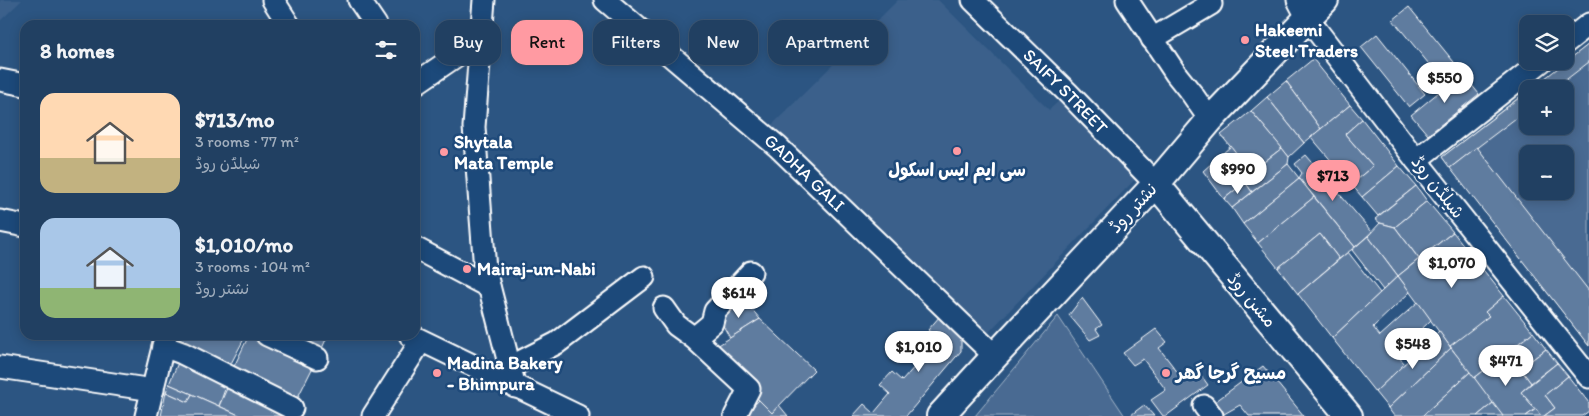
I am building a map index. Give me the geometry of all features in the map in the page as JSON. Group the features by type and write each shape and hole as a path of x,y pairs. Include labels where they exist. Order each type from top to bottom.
{"main road":[{"name":"نشتر روڈ","path":"940,416 1156,184 1303,9 1325,0"},
{"name":"مشن روڈ","path":"1156,184 1349,416"}],"street":[{"path":"273,0 286,20"},
{"path":"359,0 373,20"},
{"name":"GADHA GALI","path":"605,0 778,147 995,356"},
{"name":"SAIFY STREET","path":"973,0 1068,93 1156,184"},
{"path":"1127,0 1152,39 1210,120"},
{"path":"1152,39 1211,4 1208,0"},
{"path":"484,20 488,1"},
{"name":"شیلڈن روڈ","path":"1303,9 1416,160 1589,377"},
{"path":"1574,36 1589,24"},
{"path":"420,80 442,65"},
{"path":"479,65 474,127 484,270 512,377"},
{"path":"1416,160 1531,70"},
{"path":"0,80 20,84"},
{"path":"0,221 20,225"},
{"path":"420,251 489,287"},
{"path":"694,338 712,324 715,311 751,272"},
{"path":"512,377 644,277"},
{"path":"664,308 676,325 694,338 749,389 734,416"},
{"path":"146,416 164,340 182,353 292,408"},
{"path":"277,340 317,358"},
{"path":"373,416 415,340"},
{"path":"420,340 512,377 568,414"},
{"path":"0,367 153,390"}],"shaded area":[{"path":"0,0 22,0 0,21"},
{"name":"سی ایم ایس اسکول","path":"898,0 938,0 1049,110 1068,93 1140,174 988,333 770,127 832,65 888,65 888,20 878,20"},
{"path":"1589,44 1589,346 1442,157 1519,97 1519,135 1574,135 1574,80 1543,80 1555,70 1574,70 1574,56"},
{"path":"1058,316 1125,416 975,416"}],"building":[{"path":"1409,7 1458,67 1442,80 1393,20"},
{"path":"1377,34 1425,94 1409,107 1361,47"},
{"path":"1589,44 1589,62 1566,80 1543,80 1555,70 1574,70 1574,56"},
{"path":"1313,59 1350,105 1321,129 1286,81"},
{"path":"1462,73 1479,94 1428,135 1411,115"},
{"path":"1286,81 1321,129 1304,143 1267,97"},
{"path":"1267,97 1304,143 1289,157 1251,111"},
{"path":"1519,98 1519,116 1450,168 1442,157"},
{"path":"1350,105 1362,119 1345,134 1373,166 1351,184 1311,137"},
{"path":"1251,111 1282,148 1251,172 1221,135"},
{"path":"1362,119 1399,166 1362,197 1351,184 1373,166 1345,134"},
{"path":"1231,146 1240,158 1233,165 1245,182 1224,199 1203,171"},
{"path":"1477,147 1589,291 1589,346 1450,168"},
{"path":"1282,148 1289,157 1288,164 1252,192 1233,165 1240,158 1251,172"},
{"path":"1306,155 1372,232 1355,247 1299,178 1302,173 1295,164"},
{"path":"1288,164 1299,178 1243,224 1232,208"},
{"path":"1399,166 1416,186 1378,216 1362,197"},
{"path":"1299,178 1314,197 1258,243 1243,224"},
{"path":"1245,182 1252,192 1232,208 1224,199"},
{"path":"1416,186 1427,201 1395,227 1380,223 1375,219"},
{"path":"1314,197 1355,247 1339,259 1320,234 1278,268 1258,243"},
{"path":"1427,201 1453,232 1419,259 1395,227"},
{"path":"1380,223 1395,227 1419,259 1398,276 1368,236"},
{"path":"1453,232 1504,296 1485,312 1489,316 1451,348 1398,276"},
{"path":"1320,234 1339,259 1298,294 1278,268"},
{"path":"1368,236 1398,276 1383,290 1352,250"},
{"path":"1348,252 1380,293 1332,338 1298,294"},
{"path":"1398,276 1410,292 1373,327 1380,336 1418,302 1431,320 1396,354 1405,364 1375,392 1332,338"},
{"path":"1504,296 1533,332 1473,379 1450,346 1489,316 1485,312"},
{"path":"1082,298 1102,325 1096,329 1100,335 1090,340 1069,315"},
{"path":"744,300 760,319 730,338 721,322 722,318"},
{"path":"940,316 961,338 961,351 906,416 853,416 864,404 874,413 890,394 880,385 892,372 902,381 917,364 906,355 917,343 928,351 938,339 928,330"},
{"path":"760,319 814,370 772,413 753,394 717,346"},
{"name":"مسیح گرجا گھر","path":"1156,329 1167,342 1159,348 1182,378 1196,368 1208,385 1166,416 1163,416 1151,400 1166,390 1143,359 1133,365 1123,353"},
{"path":"1439,331 1451,348 1388,408 1375,392"},
{"path":"1533,332 1546,349 1520,369 1508,352"},
{"path":"176,340 243,340 226,373 173,349"},
{"path":"247,340 270,340 316,361 294,405 230,375"},
{"path":"286,340 326,340 319,355"},
{"path":"1451,348 1470,372 1422,416 1394,416 1388,408"},
{"path":"1546,349 1557,363 1531,383 1520,369"},
{"path":"1508,352 1531,383 1521,392 1536,409 1526,416 1502,416 1473,379"},
{"path":"180,358 228,381 219,406 169,384"},
{"path":"1557,363 1568,376 1545,395 1555,408 1541,416 1521,392"},
{"path":"1263,366 1304,416 1249,416 1240,405 1224,414 1216,401"},
{"path":"1470,372 1493,403 1477,416 1422,416"},
{"path":"1568,376 1589,403 1589,411 1582,416 1544,416 1555,408 1545,395"},
{"path":"230,382 288,416 241,416 219,406"},
{"path":"169,384 192,394 188,402 166,392"},
{"path":"166,392 188,402 192,394 241,416 161,416"},
{"path":"759,400 772,413 779,405 788,416 744,416"},
{"path":"1493,403 1503,416 1477,416"},
{"path":"1144,405 1154,416 1130,416 1136,411"},
{"path":"1536,409 1541,416 1526,416"}],"place":[{"name":"Hakeemi Steel Traders","path":"1245,40"},
{"name":"سی ایم ایس اسکول","path":"957,151"},
{"name":"Shytala Mata Temple","path":"444,152"},
{"name":"Mairaj-un-Nabi","path":"467,269"},
{"name":"Madina Bakery - Bhimpura","path":"437,373"},
{"name":"مسیح گرجا گھر","path":"1166,373"}]}
